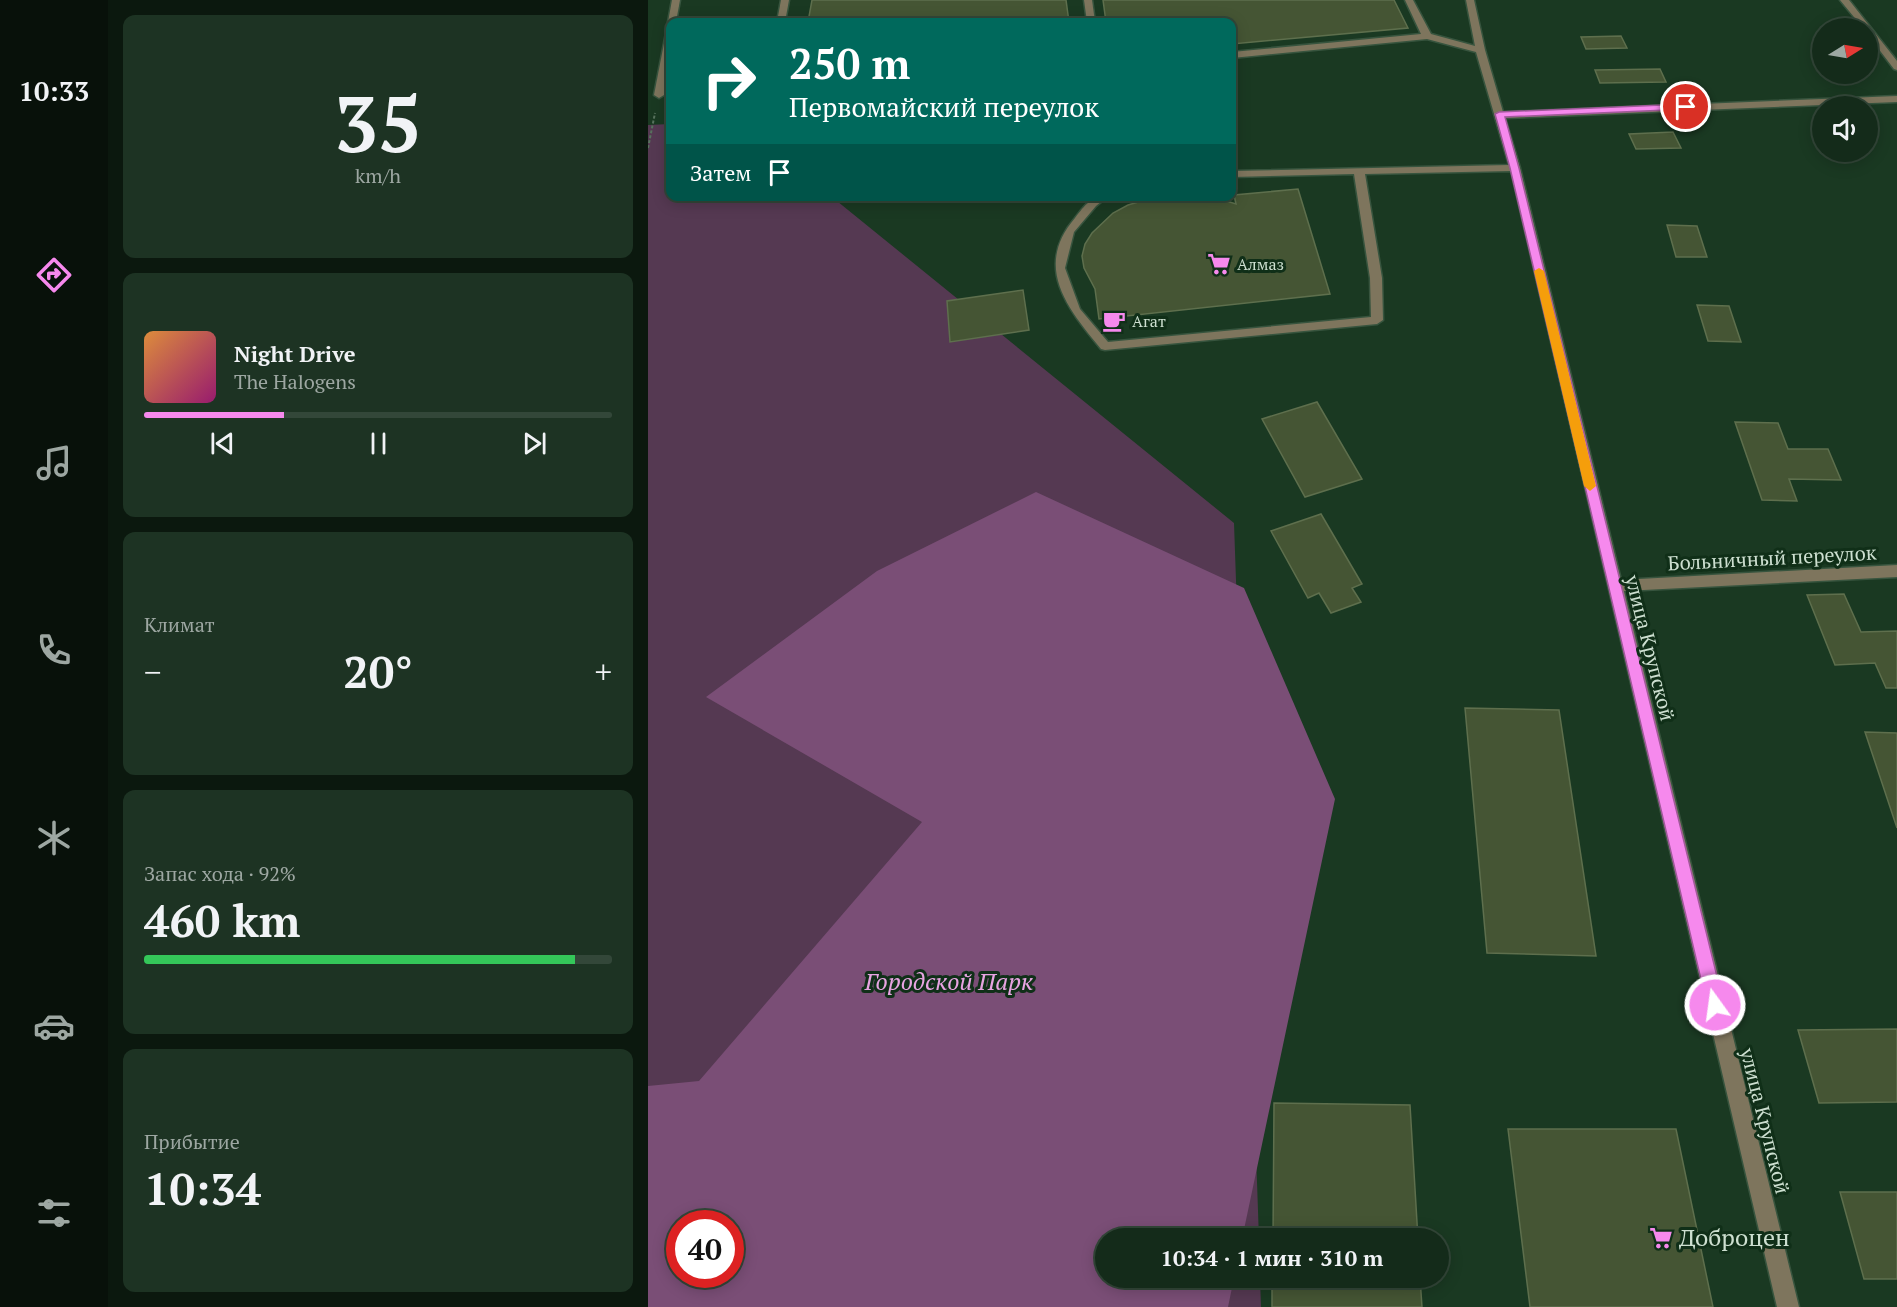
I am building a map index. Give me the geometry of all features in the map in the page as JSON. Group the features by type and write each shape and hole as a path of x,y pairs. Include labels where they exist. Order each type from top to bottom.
{"street":[{"path":"673,18 676,0"},
{"path":"782,18 785,0"},
{"path":"1088,0 1090,18"},
{"path":"1409,0 1427,36"},
{"name":"улица Крупской","path":"1470,0 1480,50 1515,168 1788,1307"},
{"path":"1844,0 1858,18"},
{"path":"1236,54 1427,36 1480,50"},
{"path":"1878,43 1897,67"},
{"path":"659,95 666,56"},
{"path":"1499,114 1897,99"},
{"path":"1236,174 1515,168"},
{"path":"1096,201 1069,231 1059,268 1075,310 1105,346 1377,320 1376,278 1359,171"},
{"name":"Больничный переулок","path":"1614,586 1897,571"}],"path":[{"path":"648,148 659,95"}],"green space":[{"name":"Городской Парк","path":"666,124 666,201 837,201 1234,523 1259,1228 1095,1228 1095,1288 1260,1288 1261,1307 648,1307 648,125"},
{"name":"Городской Парк","path":"1036,492 1244,588 1335,799 1244,1228 1095,1228 1095,1288 1232,1288 1228,1307 648,1307 648,1086 699,1081 922,822 706,697 877,571"}],"building":[{"path":"812,0 1066,0 1068,18 809,18"},
{"path":"1103,0 1394,0 1408,28 1236,44 1236,18 1105,18"},
{"path":"1621,36 1627,48 1586,49 1581,37"},
{"path":"1660,69 1666,82 1600,83 1595,70"},
{"path":"1673,132 1681,148 1636,149 1629,134"},
{"path":"1298,189 1330,294 1099,319 1095,289 1084,268 1082,256 1085,244 1092,233 1113,213 1142,201 1226,201 1236,204 1236,195"},
{"path":"1667,225 1697,226 1707,257 1676,257"},
{"path":"1023,290 1029,330 950,342 947,301"},
{"path":"1697,305 1729,306 1741,342 1708,341"},
{"path":"1317,402 1362,479 1305,497 1262,419"},
{"path":"1735,422 1778,423 1788,449 1828,449 1841,480 1789,479 1797,501 1762,500"},
{"path":"1321,514 1362,584 1352,588 1361,602 1331,613 1319,593 1308,598 1271,531"},
{"path":"1844,594 1861,632 1897,631 1897,688 1886,688 1875,663 1835,665 1807,595"},
{"path":"1465,708 1559,710 1596,956 1487,953"},
{"path":"1865,732 1897,733 1897,828"},
{"path":"1897,1029 1897,1102 1819,1103 1798,1030"},
{"path":"1274,1103 1410,1105 1417,1228 1273,1228"},
{"path":"1508,1129 1676,1129 1713,1307 1530,1307"},
{"path":"1840,1192 1897,1192 1897,1279 1864,1279"},
{"path":"1272,1288 1421,1288 1422,1307 1272,1307"}],"slow traffic":[{"path":"1539,271 1590,486"}],"place":[{"name":"Алмаз","path":"1219,264"},
{"name":"Агат","path":"1114,321"},
{"name":"Доброцен","path":"1661,1238"}],"route":[{"path":"1686,107 1499,114 1515,168 1715,1005"}]}
